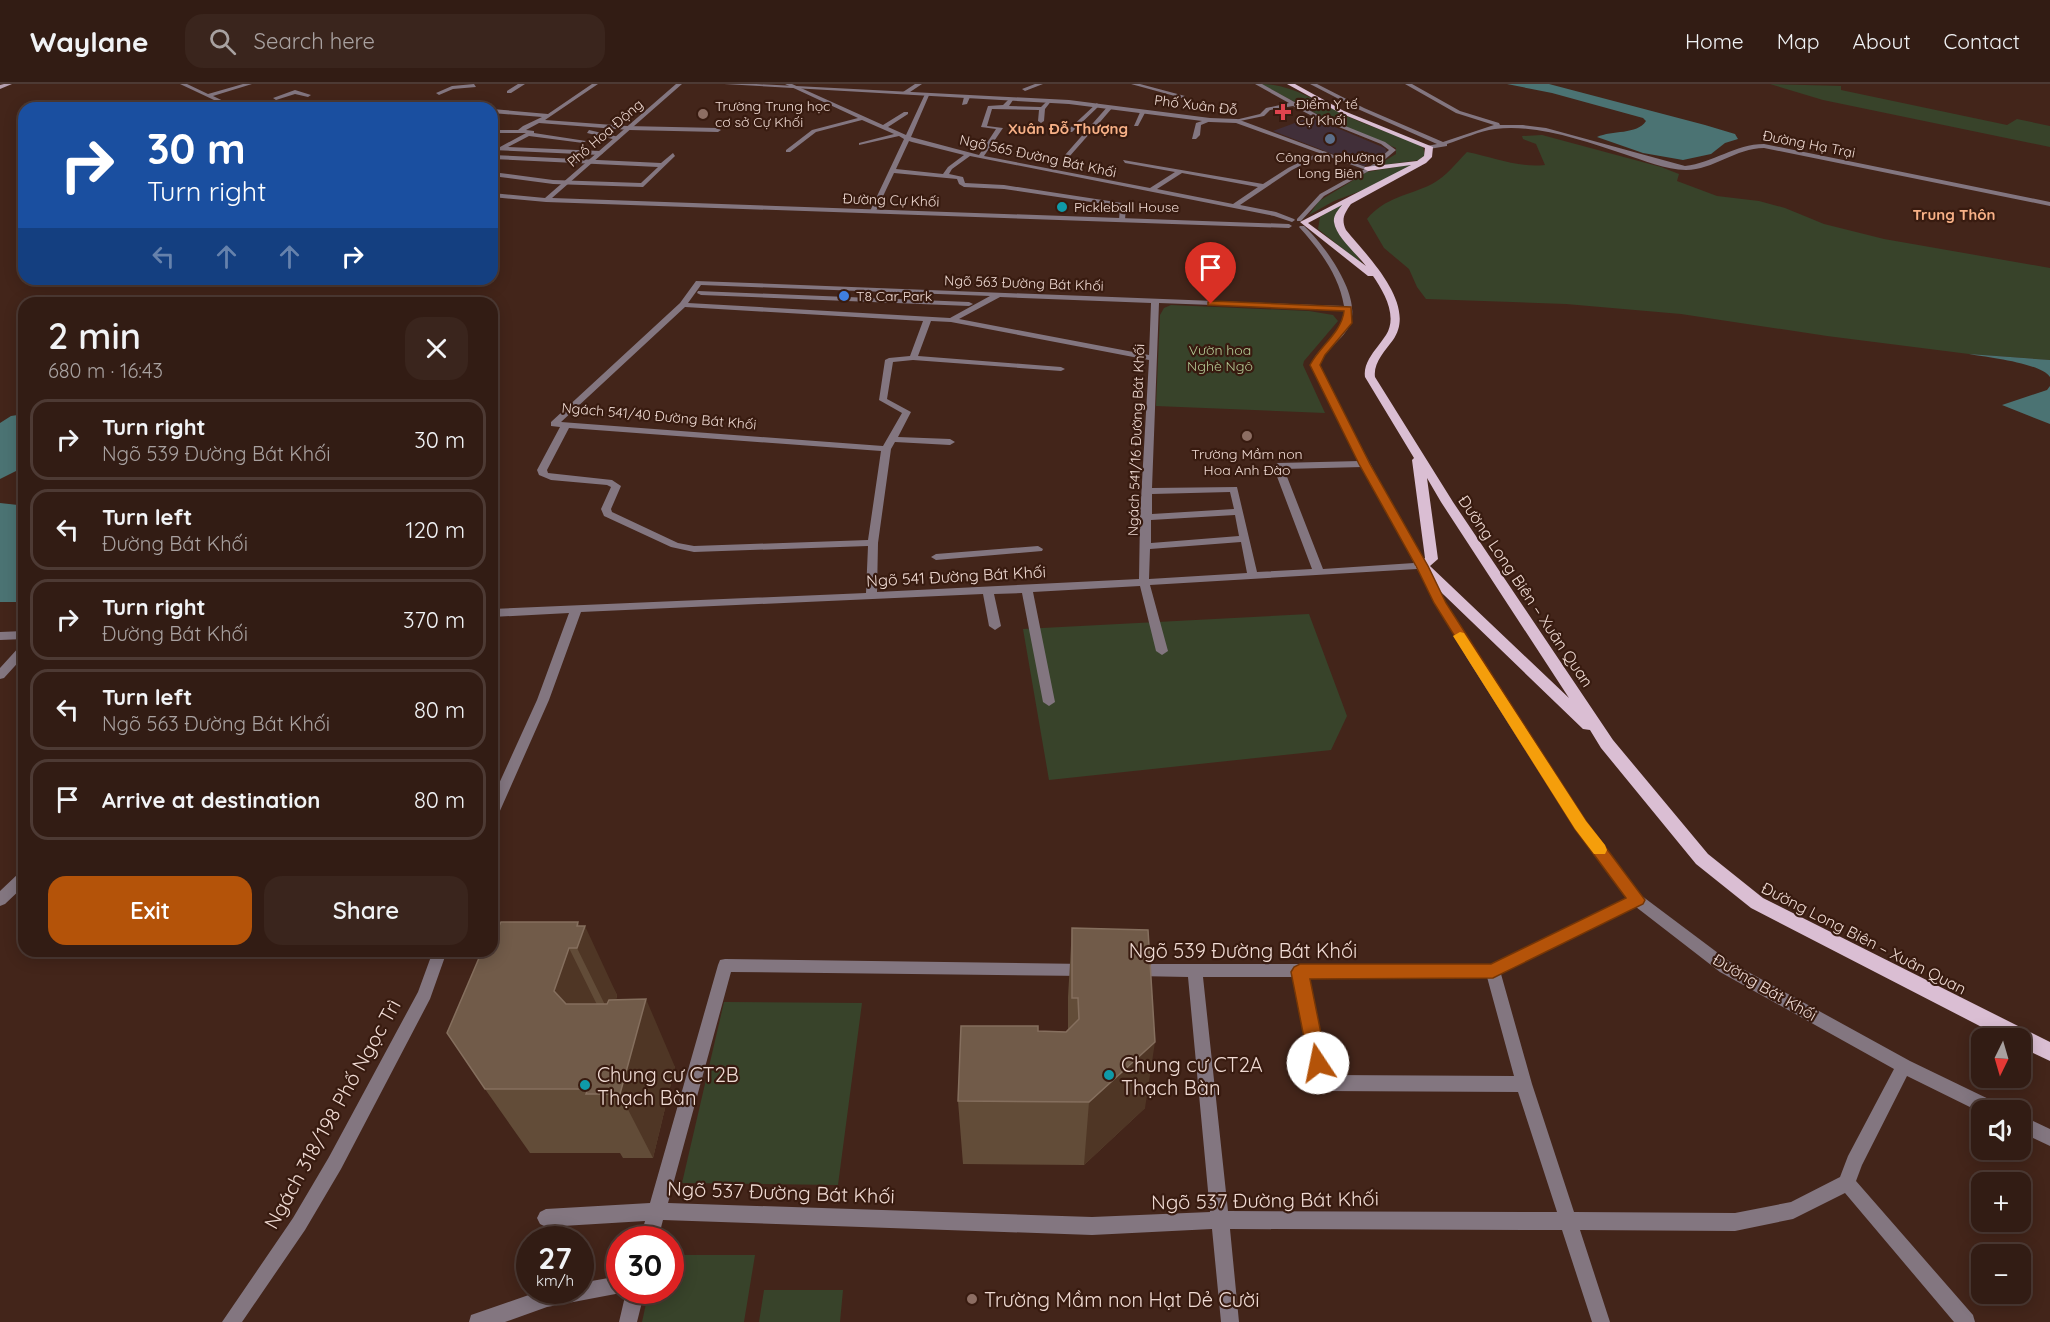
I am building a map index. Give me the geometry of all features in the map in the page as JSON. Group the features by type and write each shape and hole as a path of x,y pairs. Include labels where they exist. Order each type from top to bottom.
{"main road":[{"path":"0,87 9,84"},
{"path":"1288,86 1311,89 1342,112 1429,147 1428,157 1423,161 1368,169"},
{"name":"Đường Long Biên – Xuân Quan","path":"1423,161 1348,202 1338,222 1390,295 1395,312 1394,330 1378,352 1369,371 1417,454 1607,744 1702,859 1757,903 2050,1052"},
{"path":"1366,192 1339,202 1299,223 1357,266 1379,279"},
{"path":"1417,454 1432,559 1422,566 1607,744"}],"street":[{"path":"183,84 222,102"},
{"path":"208,95 249,84"},
{"path":"509,92 522,84"},
{"path":"500,131 520,132 549,116 596,84"},
{"name":"Phố Hoa Động","path":"546,200 679,84"},
{"name":"Phố Xuân Đỗ","path":"727,84 805,90 1050,101 1210,120 1237,121 1368,169"},
{"name":"Ngõ 565 Đường Bát Khối","path":"789,84 805,90 824,102 907,138 980,157 1234,206 1299,223"},
{"path":"905,93 920,84"},
{"path":"1024,88 1040,84"},
{"path":"1134,84 1182,96"},
{"path":"1258,84 1322,119 1392,148 1391,153 1368,169 1322,195 1299,223 1310,233 1330,263 1346,296 1348,308"},
{"path":"1408,84 1458,112 1497,124 1498,128"},
{"path":"458,93 477,85"},
{"path":"439,93 452,88 477,85"},
{"path":"1311,89 1445,144"},
{"path":"276,98 295,92 308,95"},
{"path":"873,211 928,94"},
{"path":"964,104 967,97"},
{"path":"1007,115 1010,100"},
{"path":"1041,121 1041,110 1050,101"},
{"path":"1237,121 1262,115 1268,108 1294,104"},
{"path":"1070,131 1097,105"},
{"path":"980,157 1000,128 984,127 990,107 1041,110"},
{"path":"1067,156 1110,107"},
{"path":"1136,125 1143,111"},
{"path":"498,112 549,116"},
{"path":"882,128 906,113"},
{"path":"788,152 814,131 862,118"},
{"path":"1194,138 1197,135 1198,124 1210,120"},
{"path":"538,121 629,128 718,130"},
{"path":"502,148 532,132 524,128"},
{"name":"Đường Hạ Trại","path":"1429,147 1498,128 1550,132 1685,168 1697,167 1745,146 1764,146 2050,204"},
{"path":"1091,129 1116,133 1110,138"},
{"path":"589,132 617,138"},
{"path":"528,134 583,141"},
{"path":"861,144 897,135"},
{"path":"498,148 600,153"},
{"path":"1234,206 1290,169 1324,152"},
{"path":"498,175 566,182 644,185 673,154"},
{"path":"945,176 950,168 969,154"},
{"path":"498,157 663,165"},
{"path":"1125,161 1263,186"},
{"path":"892,171 960,177 961,184 964,185 1010,188 1120,204 1123,206 1122,220"},
{"path":"1150,191 1180,171"},
{"name":"Đường Cự Khối","path":"498,196 546,200 1122,220 1299,223"},
{"name":"Ngõ 563 Đường Bát Khối","path":"683,305 699,283 1348,308"},
{"path":"830,304 837,289"},
{"path":"699,296 957,310"},
{"path":"951,320 999,296"},
{"name":"Ngách 541/16 Đường Bát Khối","path":"1155,301 1144,581 1162,651"},
{"path":"830,304 969,304"},
{"path":"683,305 951,320 1152,358"},
{"name":"Ngách 541/40 Đường Bát Khối","path":"683,305 554,424 886,449"},
{"name":"Đường Bát Khối","path":"1348,308 1347,323 1320,354 1315,365 1365,464 1440,603 1473,658 1574,815 1637,900 1725,967 1904,1066 1974,1100"},
{"path":"913,358 928,318"},
{"path":"871,596 873,543 886,449 907,412 883,400 889,360 935,358 1061,369"},
{"path":"565,426 542,470 544,475 609,482 616,486 606,509 607,514 675,545 693,549 873,543"},
{"path":"892,439 950,442"},
{"path":"1319,573 1278,466 1365,464"},
{"path":"1147,491 1234,489 1253,576"},
{"path":"1145,517 1239,512"},
{"path":"1145,546 1245,539"},
{"path":"936,557 1038,549"},
{"name":"Ngõ 541 Đường Bát Khối","path":"498,613 988,591 1422,566"},
{"path":"1027,589 1049,702"},
{"path":"988,591 995,626"},
{"path":"498,800 543,700 576,609"},
{"path":"0,636 18,635"},
{"path":"0,675 18,656"},
{"path":"0,900 18,883"},
{"name":"Ngõ 539 Đường Bát Khối","path":"1119,970 1493,971 1637,900"},
{"name":"Ngách 318/198 Phố Ngọc Trì","path":"231,1322 298,1224 335,1163 425,994 438,957"},
{"path":"652,1226 725,965 1095,970"},
{"path":"1195,970 1230,1322"},
{"path":"1493,971 1524,1084 1601,1322"},
{"path":"1300,972 1322,1083 1524,1084"},
{"path":"1904,1066 1854,1162 1847,1183 1966,1322"},
{"path":"2031,1128 2050,1138"},
{"name":"Ngõ 537 Đường Bát Khối","path":"546,1218 656,1211 1092,1226 1220,1220 1735,1222 1793,1210 1847,1183"},
{"path":"478,1322 547,1298 606,1287"},
{"path":"628,1322 632,1304"}],"shaded area":[{"name":"Công an phường Long Biên","path":"1311,117 1385,148 1387,152 1364,166 1273,131"}],"green space":[{"path":"1261,84 1295,91 1349,117 1423,147 1425,155 1420,160 1376,166 1396,154 1396,148 1328,120"},
{"path":"1770,84 1841,86 1841,90 2007,125 2017,119 2050,126 2050,147 1823,100"},
{"path":"1542,135 1661,167 1679,174 1677,181 1717,196 1759,201 1785,208 1824,224 1884,239 2050,268 2050,360 1969,354 1681,314 1566,304 1426,299 1417,287 1409,269 1384,248 1367,219 1389,201 1437,181 1447,174 1467,152 1515,164 1545,165 1536,144 1523,139 1522,136"},
{"path":"1413,164 1379,184 1334,201 1309,215 1319,201 1367,172"},
{"path":"1343,203 1339,230 1364,266 1318,229 1320,217"},
{"name":"Vườn hoa Nghè Ngô","path":"1171,305 1309,311 1333,315 1338,321 1303,365 1325,413 1156,406 1160,315 1164,308"},
{"path":"1309,614 1347,716 1331,750 1049,780 1023,629"},
{"path":"724,1002 862,1003 838,1185 682,1183"},
{"path":"684,1255 755,1255 744,1322 642,1322 646,1304 684,1304"},
{"path":"764,1290 843,1290 840,1322 759,1322"}],"water":[{"path":"1507,84 1549,84 1705,125 1735,134 1738,139 1725,143 1711,154 1683,160 1643,153 1597,137 1637,128 1646,121 1643,118 1552,93"},
{"path":"1969,354 2050,360 2050,377 2045,372 2025,364"},
{"path":"2050,386 2050,424 2002,405 2047,390"},
{"path":"18,415 18,470 0,479 0,423 11,416"},
{"path":"0,503 18,505 18,602 0,602"}],"building":[{"path":"501,922 578,922 577,926 585,926 577,948 569,948 554,991 566,1004 607,1004 609,1000 646,999 620,1094 586,1094 588,1089 485,1089 447,1033 479,957 498,957"},
{"path":"1072,928 1148,930 1155,1042 1089,1102 958,1101 961,1026 1038,1026 1038,1031 1066,1032 1079,1019 1078,998 1072,998"}],"slow traffic":[{"path":"1460,636 1580,825 1599,850"}],"place":[{"name":"Điểm Y tế Cự Khối","path":"1283,112"},
{"name":"Trường Trung học cơ sở Cự Khối","path":"703,114"},
{"name":"Công an phường Long Biên","path":"1330,139"},
{"name":"Pickleball House","path":"1062,207"},
{"name":"T8 Car Park","path":"844,296"},
{"name":"Trường Mầm non Hoa Anh Đào","path":"1247,436"},
{"name":"Chung cư CT2A Thạch Bàn","path":"1109,1075"},
{"name":"Chung cư CT2B Thạch Bàn","path":"585,1085"},
{"name":"Trường Mầm non Hạt Dẻ Cười","path":"972,1299"}],"district":[{"name":"Xuân Đỗ Thượng","path":"1068,128"},
{"name":"Trung Thôn","path":"1954,214"}],"route":[{"path":"1211,304 1348,308 1347,323 1320,354 1315,365 1365,464 1440,603 1473,658 1580,825 1637,900 1493,971 1300,972 1318,1063"}]}
